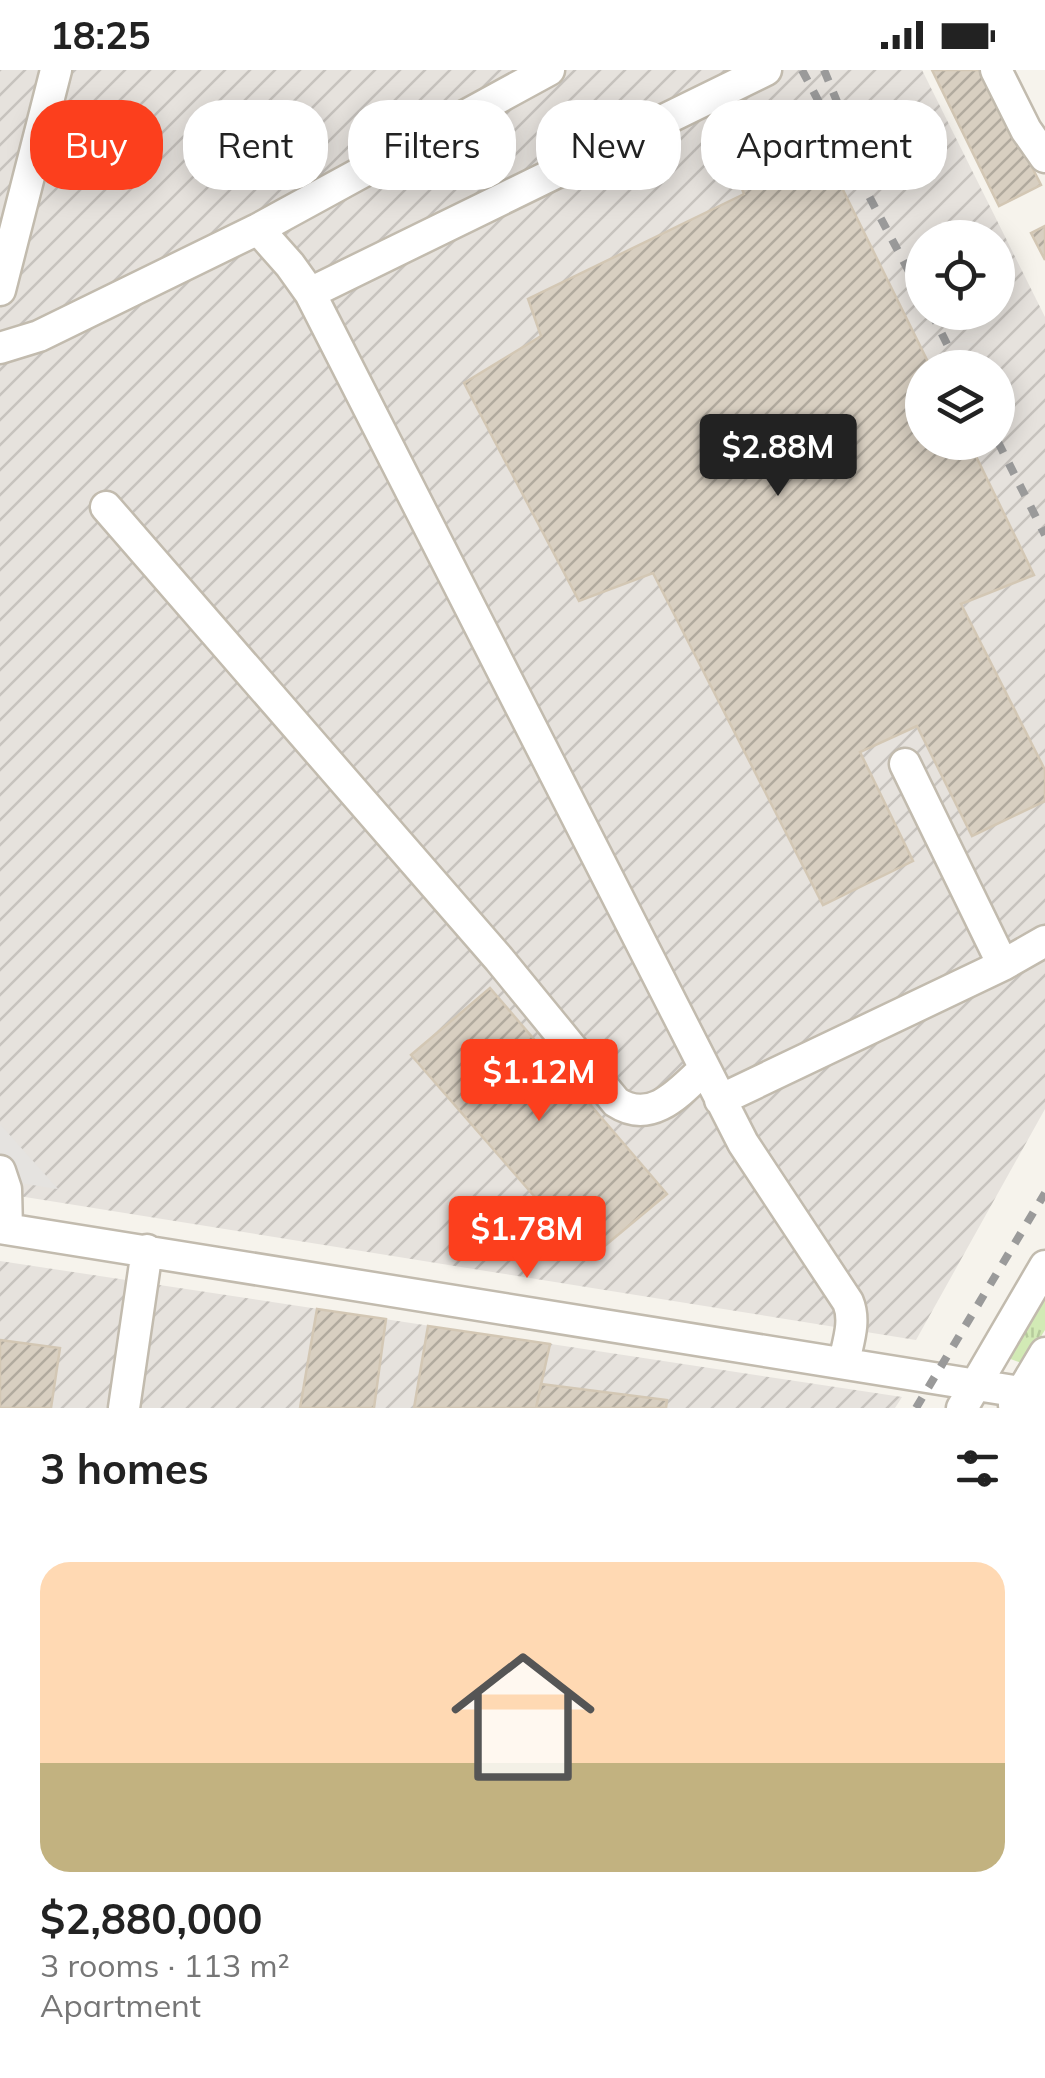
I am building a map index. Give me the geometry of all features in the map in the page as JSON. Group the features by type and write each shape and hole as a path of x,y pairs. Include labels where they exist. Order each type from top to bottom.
{"street":[{"path":"0,290 56,70"},
{"path":"0,348 39,336 258,229 550,70"},
{"path":"310,292 766,70"},
{"path":"996,70 1026,130 1045,157"},
{"path":"258,229 310,292 720,1100 764,1176 848,1302 853,1312 844,1362"},
{"path":"106,508 499,959 616,1102 638,1112 655,1108 673,1098 704,1069"},
{"path":"905,764 1003,965"},
{"path":"720,1100 1003,965 1045,941"},
{"path":"0,1172 6,1189 4,1228 844,1362 968,1396 1026,1399 1045,1352"},
{"path":"124,1408 147,1250"},
{"path":"968,1396 1045,1266"}],"shaded area":[{"path":"0,70 922,70 937,100 701,100 701,190 947,190 947,120 997,220 905,220 905,330 1015,330 1015,257 1045,317 1045,1109 916,1340 0,1193"},
{"path":"0,1124 58,1189 0,1180"},
{"path":"0,1261 902,1397 895,1408 0,1408"}],"green space":[{"path":"1045,1292 1045,1330 1024,1364 1005,1357"}],"building":[{"path":"932,70 983,70 1041,185 999,206"},
{"path":"742,190 843,190 905,315 905,330 912,330 922,350 905,350 905,460 978,460 1034,575 961,604 1045,770 1045,801 972,836 917,726 860,752 913,861 823,905 653,573 579,601 464,383 541,336 528,299 744,194"},
{"path":"1045,226 1045,260 1031,233"},
{"path":"490,988 667,1194 589,1259 411,1055"},
{"path":"317,1309 386,1319 374,1408 300,1408"},
{"path":"428,1326 550,1344 536,1408 414,1408"},
{"path":"0,1340 60,1348 51,1408 0,1408"},
{"path":"541,1384 667,1400 666,1408 536,1408"}],"railway":[{"path":"802,70 905,264"},
{"path":"824,70 836,100"},
{"path":"940,330 950,350"},
{"path":"1007,460 1045,535"},
{"path":"916,1408 1045,1193"}]}
